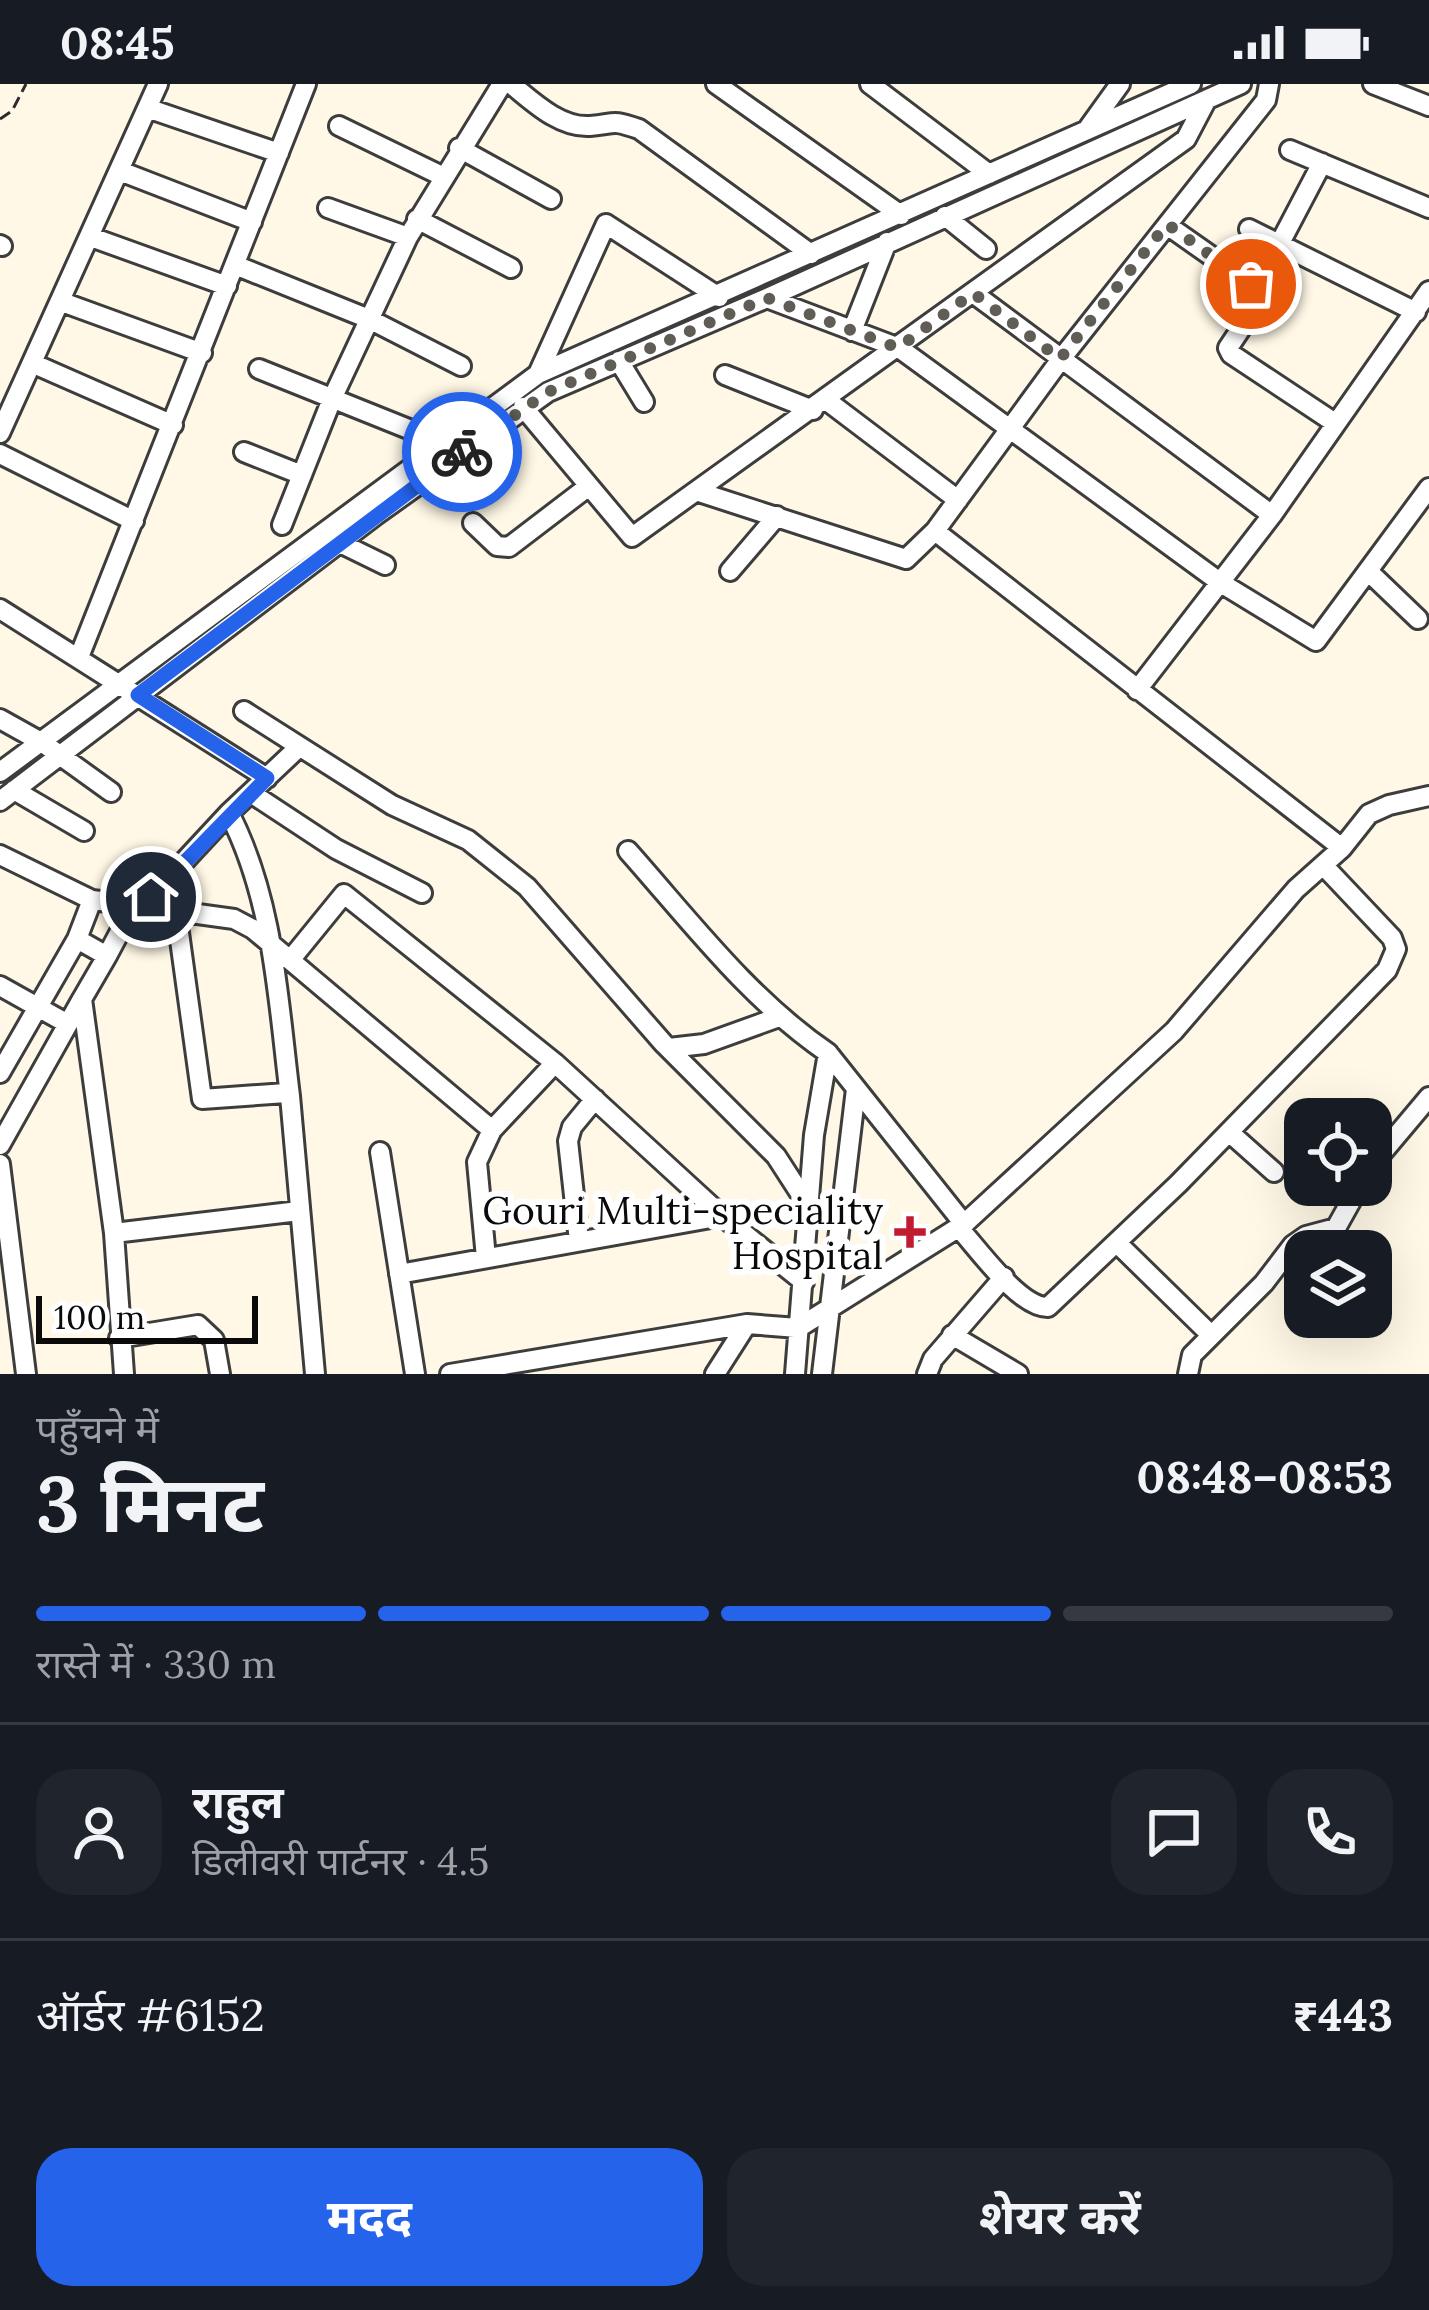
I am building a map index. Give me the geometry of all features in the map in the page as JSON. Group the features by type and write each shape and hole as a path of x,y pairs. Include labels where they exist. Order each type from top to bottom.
{"street":[{"path":"0,433 158,84"},
{"path":"79,657 306,84"},
{"path":"282,525 332,399 412,228 502,84"},
{"path":"512,84 543,110 571,122 589,126 612,120 638,129 811,254"},
{"path":"716,84 901,214"},
{"path":"870,84 989,174"},
{"path":"1086,130 1120,84"},
{"path":"83,831 7,795 58,757 130,690 441,442 538,374 1191,84"},
{"path":"0,772 130,690 548,392 1241,84"},
{"path":"699,492 906,559 935,532 1060,359 1266,100 1269,84"},
{"path":"1373,84 1423,97"},
{"path":"523,407 632,537 1186,139 1207,99"},
{"path":"147,109 279,153"},
{"path":"339,127 442,176"},
{"path":"459,148 551,199"},
{"path":"1290,150 1429,208"},
{"path":"1167,224 1251,284 1259,283 1322,164"},
{"path":"120,171 252,222"},
{"path":"328,208 412,228 511,268"},
{"path":"945,216 986,249"},
{"path":"538,374 606,224 718,297"},
{"path":"1249,229 1416,312"},
{"path":"91,237 227,286"},
{"path":"852,331 887,242"},
{"path":"236,265 369,319 461,366"},
{"path":"1137,690 1272,515 1429,291"},
{"path":"973,293 1272,515"},
{"path":"767,298 898,348 1221,584 1316,641 1429,488"},
{"path":"62,302 202,353"},
{"path":"1248,318 1228,348 1232,354 1335,423"},
{"path":"619,361 644,402"},
{"path":"34,364 173,424"},
{"path":"259,369 441,442"},
{"path":"725,375 819,405 958,500"},
{"path":"244,452 302,475"},
{"path":"0,454 134,521"},
{"path":"473,523 497,546 509,547 589,486"},
{"path":"730,571 777,516"},
{"path":"935,532 1342,848"},
{"path":"340,543 385,565"},
{"path":"1369,572 1425,619"},
{"path":"0,609 267,778"},
{"path":"244,710 392,805 469,840 527,887 669,1048 776,1156 809,1207"},
{"path":"0,719 111,792"},
{"path":"0,1145 142,901 298,748"},
{"path":"251,793 336,850 422,893"},
{"path":"459,1373 747,1324 799,1328 961,1226 1174,1031 1369,814 1429,796"},
{"path":"229,813 250,853 271,943 315,1374"},
{"path":"628,851 779,1017 828,1053 1004,1276 1032,1304 1048,1306 1117,1244 1387,970 1396,949 1392,938 1323,865"},
{"path":"0,854 92,900 142,901 234,919 291,959 492,1130"},
{"path":"291,959 344,894 555,1064 722,1216 804,1282"},
{"path":"1,1071 76,939 92,900"},
{"path":"176,911 202,1099 290,1096"},
{"path":"76,939 106,956"},
{"path":"0,986 68,1024"},
{"path":"82,999 114,1233 124,1374"},
{"path":"669,1048 704,1044 779,1017"},
{"path":"795,1374 819,1096 828,1053"},
{"path":"486,1258 477,1162 492,1130 555,1064"},
{"path":"822,1374 856,1089"},
{"path":"1392,1141 1429,1097"},
{"path":"580,1241 568,1141 572,1127 595,1100"},
{"path":"1229,1132 1274,1172"},
{"path":"380,1152 416,1374"},
{"path":"0,1164 26,1374"},
{"path":"1188,1374 1192,1355 1264,1283 1293,1245 1336,1228 1348,1206"},
{"path":"114,1233 299,1211"},
{"path":"399,1274 722,1216"},
{"path":"1117,1244 1211,1335"},
{"path":"927,1374 933,1359 1004,1276"},
{"path":"715,1374 747,1324"},
{"path":"119,1338 198,1325 214,1340 220,1374"},
{"path":"952,1335 1018,1374"}],"path":[{"path":"0,119 12,111 26,84"}],"way so far":[{"path":"462,452 548,392 767,298 898,348 973,293 1060,359 1167,224 1251,284"}],"place":[{"name":"Gouri Multi-speciality Hospital","path":"910,1232"}],"route":[{"path":"151,897 267,778 138,695 462,452"}]}
